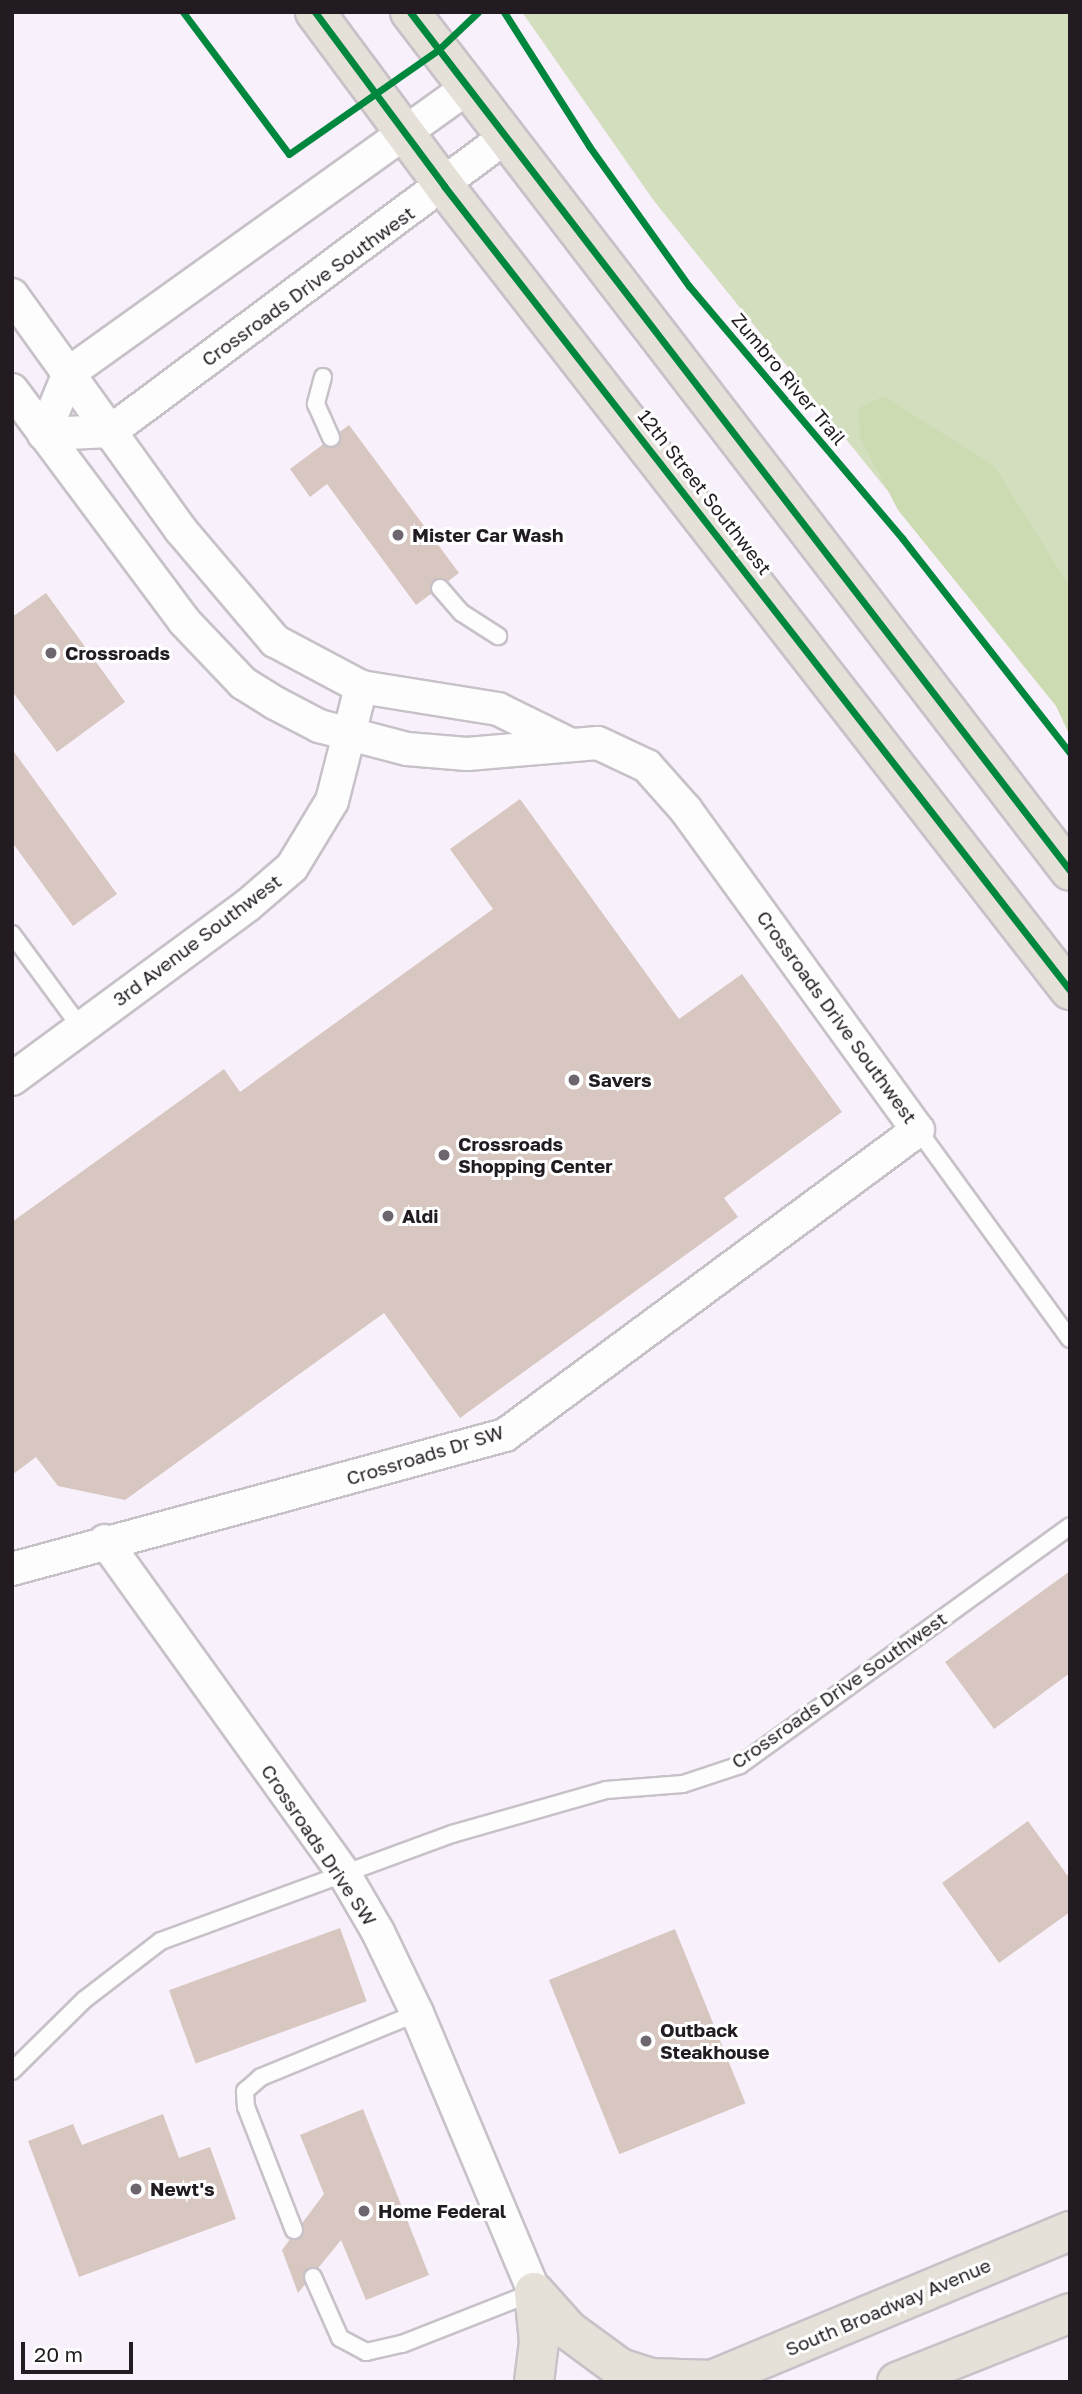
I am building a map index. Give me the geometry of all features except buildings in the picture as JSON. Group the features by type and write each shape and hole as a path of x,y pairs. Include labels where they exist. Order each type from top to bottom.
{"main road":[{"name":"12th Street Southwest","path":"315,12 444,186 1070,990"},
{"path":"410,12 503,139 1070,871"},
{"name":"South Broadway Avenue","path":"709,2381 1070,2231"},
{"path":"534,2292 568,2330 620,2368 650,2378 709,2381"},
{"path":"534,2292 539,2342 534,2382"},
{"path":"897,2382 1070,2313"}],"street":[{"path":"44,434 69,373 406,135 466,89"},
{"name":"Crossroads Drive Southwest","path":"111,431 444,186 503,139"},
{"name":"Crossroads Drive Southwest","path":"12,295 180,529 253,619 291,652 361,687 498,709 571,745"},
{"path":"12,390 44,434"},
{"path":"44,434 111,431"},
{"name":"Crossroads Drive Southwest","path":"44,434 184,621 221,662 275,703 350,737 407,749 467,754 598,743 647,766 686,810 918,1130"},
{"name":"3rd Avenue Southwest","path":"12,1079 248,905 292,867 332,801 361,687"},
{"name":"Crossroads Dr SW","path":"12,1569 105,1541 211,1517 505,1435 918,1130"},
{"name":"Crossroads Drive SW","path":"105,1541 346,1877 417,2013 534,2292"}],"lane":[{"path":"323,377 316,404 331,438"},
{"path":"440,588 462,612 498,636"},
{"path":"12,934 81,1028"},
{"name":"Crossroads Drive Southwest","path":"918,1130 1070,1339"},
{"name":"Crossroads Drive Southwest","path":"12,2071 84,2000 161,1941 250,1907 346,1877 452,1834 606,1790 682,1784 740,1765 1070,1527"},
{"path":"293,2230 246,2107 245,2091 261,2077 417,2013"},
{"path":"313,2277 340,2338 366,2352 402,2344 534,2292"}],"green space":[{"path":"522,12 1070,12 1070,717 654,201"},
{"path":"884,396 995,467 1070,587 1070,736 1056,706 898,510 860,437 859,408"}],"cycle path":[{"path":"183,12 289,154 438,50 478,12"},
{"path":"315,12 444,186 1070,990"},
{"path":"410,12 1070,871"},
{"name":"Zumbro River Trail","path":"504,12 589,146 689,286 902,538 1070,753"}],"place":[{"name":"Mister Car Wash","path":"398,535"},
{"name":"Crossroads","path":"51,653"},
{"name":"Savers","path":"574,1080"},
{"name":"Crossroads Shopping Center","path":"444,1155"},
{"name":"Aldi","path":"388,1216"},
{"name":"Outback Steakhouse","path":"646,2041"},
{"name":"Newt's","path":"136,2189"},
{"name":"Home Federal","path":"364,2211"}]}
